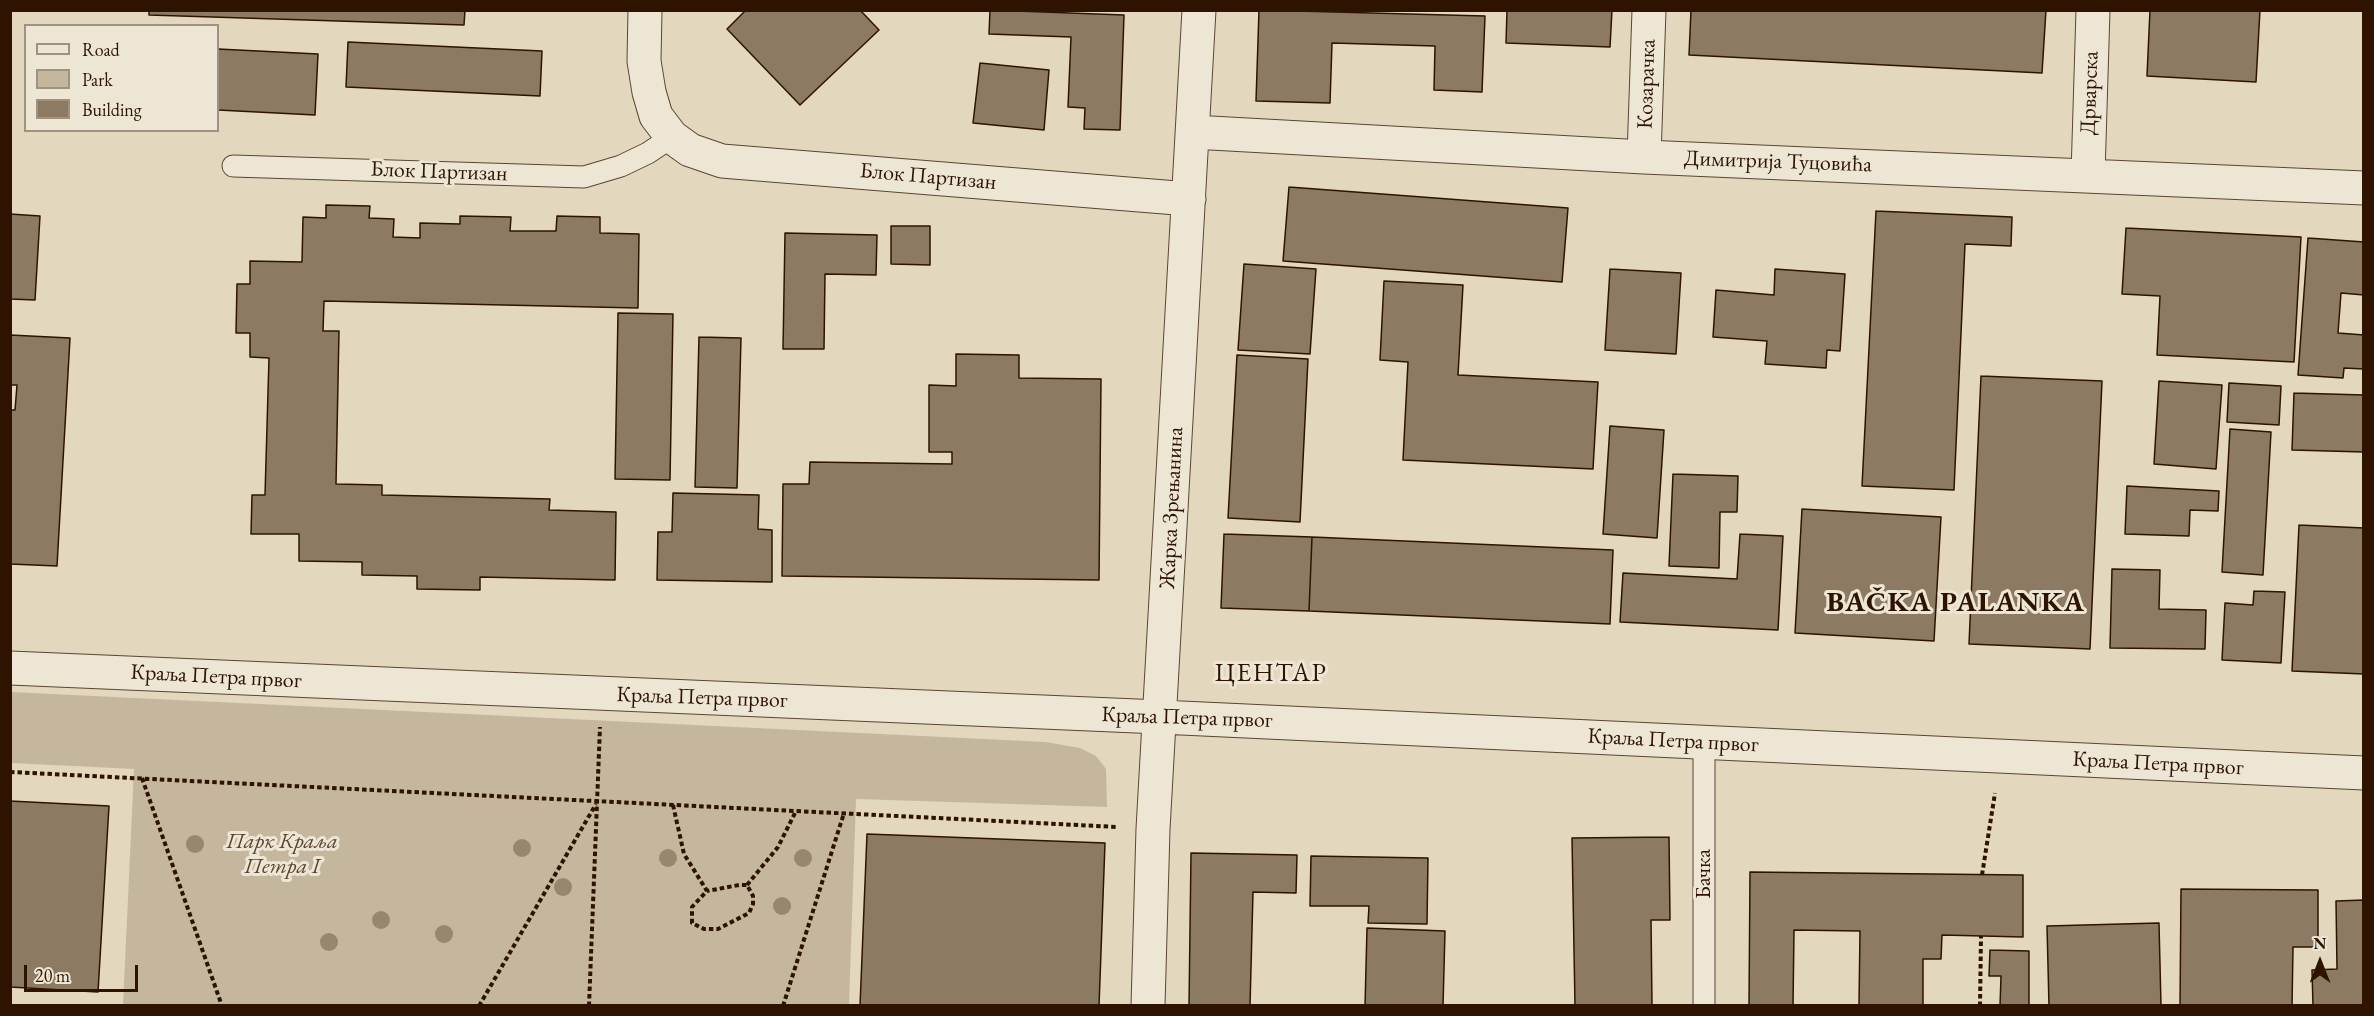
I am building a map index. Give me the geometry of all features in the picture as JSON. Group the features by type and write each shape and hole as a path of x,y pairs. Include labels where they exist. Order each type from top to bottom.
{"street":[{"name":"Блок Партизан","path":"645,10 644,61 656,116 672,137 690,150 722,161 1189,199"},
{"name":"Жарка Зрењанина","path":"1148,1005 1153,829 1199,10"},
{"name":"Козарачка","path":"1644,157 1649,10"},
{"name":"Дрварска","path":"2088,175 2093,10"},
{"name":"Димитрија Туцовића","path":"1193,132 1644,157 2364,188"},
{"name":"Краља Петра првог","path":"10,668 1160,717 2364,773"}],"lane":[{"name":"Блок Партизан","path":"233,166 584,177 621,166 648,153 672,137"},
{"name":"Бачка","path":"1704,742 1704,1005"}],"path":[{"path":"589,1005 602,694"},
{"path":"1982,875 2000,756"},
{"path":"10,772 1153,829"},
{"path":"142,778 222,1005"},
{"path":"479,1005 597,801"},
{"path":"673,805 684,854 707,891"},
{"path":"747,885 778,847 796,811"},
{"path":"783,1005 844,813"},
{"path":"747,885 753,896 753,904 749,913 718,929 704,929 692,923 692,907 707,891 747,885"},
{"path":"1980,1005 1981,936"}],"green space":[{"name":"Парк Краља Петра I","path":"11,692 1046,742 1080,748 1096,756 1106,769 1107,807 856,799 849,1005 123,1005 134,769 11,763"}],"building":[{"path":"149,10 465,10 464,25 149,15"},
{"path":"746,10 860,10 879,30 800,105 727,29"},
{"path":"990,10 1124,15 1120,130 1084,129 1085,108 1068,107 1071,37 989,34"},
{"path":"1259,10 1485,16 1482,92 1434,90 1435,46 1332,43 1330,103 1256,101"},
{"path":"1507,10 1612,10 1610,47 1506,43"},
{"path":"1691,10 2046,10 2042,73 1689,55"},
{"path":"2150,10 2260,10 2256,82 2147,76"},
{"path":"348,42 542,51 540,96 346,87"},
{"path":"219,49 318,54 315,115 219,110"},
{"path":"980,63 1049,70 1044,130 973,123"},
{"path":"1289,187 1568,208 1562,282 1283,261"},
{"path":"326,205 370,206 369,218 394,219 393,237 420,238 420,223 460,224 460,216 511,217 510,231 556,231 557,216 600,217 600,233 639,234 638,308 324,301 323,331 339,331 336,484 382,485 382,495 550,499 549,510 616,512 615,580 480,577 480,590 417,589 417,576 362,575 362,562 299,561 299,534 251,534 252,495 265,495 269,358 250,357 250,333 236,333 237,284 250,284 250,261 302,262 303,217 326,218"},
{"path":"1876,211 2012,217 2011,246 1965,244 1954,490 1862,486"},
{"path":"10,214 40,216 35,300 10,299"},
{"path":"891,226 930,226 930,265 891,264"},
{"path":"2126,228 2301,237 2294,362 2157,355 2160,296 2122,294"},
{"path":"785,233 877,235 876,275 825,274 824,349 783,349"},
{"path":"2308,238 2364,242 2364,295 2341,293 2338,333 2364,335 2364,369 2344,368 2343,378 2298,375"},
{"path":"1244,264 1316,269 1310,354 1238,350"},
{"path":"1610,269 1681,273 1676,354 1605,350"},
{"path":"1775,269 1845,274 1840,351 1827,350 1826,368 1765,364 1767,341 1713,337 1716,290 1774,295"},
{"path":"1384,281 1463,285 1458,375 1598,382 1593,469 1403,460 1408,362 1380,360"},
{"path":"618,313 673,314 670,480 615,479"},
{"path":"10,335 70,338 57,566 10,564 10,410 15,410 17,385 10,385"},
{"path":"699,337 741,338 737,488 695,487"},
{"path":"956,354 1019,355 1019,378 1101,379 1099,580 782,576 783,484 809,484 810,462 952,464 952,452 929,452 929,385 956,386"},
{"path":"1237,355 1308,359 1300,522 1228,518"},
{"path":"1981,376 2102,381 2090,649 1969,644"},
{"path":"2159,381 2222,385 2216,469 2154,464"},
{"path":"2229,383 2281,386 2279,425 2227,422"},
{"path":"2294,393 2364,395 2364,452 2292,450"},
{"path":"1610,426 1664,430 1657,538 1603,534"},
{"path":"2230,429 2271,432 2263,575 2222,572"},
{"path":"1673,474 1738,476 1737,512 1720,512 1719,568 1669,566"},
{"path":"2127,486 2219,491 2218,511 2190,510 2189,536 2125,534"},
{"path":"673,493 759,495 758,529 772,530 772,582 657,580 658,532 672,532"},
{"path":"1802,509 1941,517 1934,641 1795,633"},
{"path":"2299,525 2364,528 2364,674 2292,671"},
{"path":"1224,534 1312,537 1309,611 1221,608"},
{"path":"1740,534 1783,536 1778,630 1620,622 1623,573 1737,579"},
{"path":"1312,537 1613,550 1610,624 1309,611"},
{"path":"2112,569 2160,570 2159,609 2206,610 2205,649 2110,648"},
{"path":"2254,591 2285,592 2281,663 2222,660 2225,603 2253,605"},
{"path":"10,801 109,806 98,992 10,987"},
{"path":"867,834 1105,843 1099,1006 860,1006"},
{"path":"1669,837 1670,920 1651,920 1652,1006 1575,1006 1572,838"},
{"path":"1191,853 1297,855 1296,893 1253,892 1250,1006 1189,1006"},
{"path":"1311,856 1428,858 1427,924 1368,923 1369,906 1310,906"},
{"path":"1750,872 2023,875 2023,937 1942,935 1941,959 1923,959 1923,1006 1859,1006 1860,931 1794,930 1793,1006 1749,1006"},
{"path":"2181,889 2318,890 2318,947 2293,947 2292,1006 2180,1006"},
{"path":"2364,900 2364,1006 2313,1006 2312,970 2337,969 2336,901"},
{"path":"2159,923 2161,1006 2049,1006 2047,926"},
{"path":"1367,928 1445,931 1443,1006 1365,1006"},
{"path":"1990,950 2029,951 2029,1006 2000,1006 2001,976 1989,976"}],"district":[{"name":"BAČKA PALANKA","path":"1956,603"},
{"name":"ЦЕНТАР","path":"1271,674"}]}
